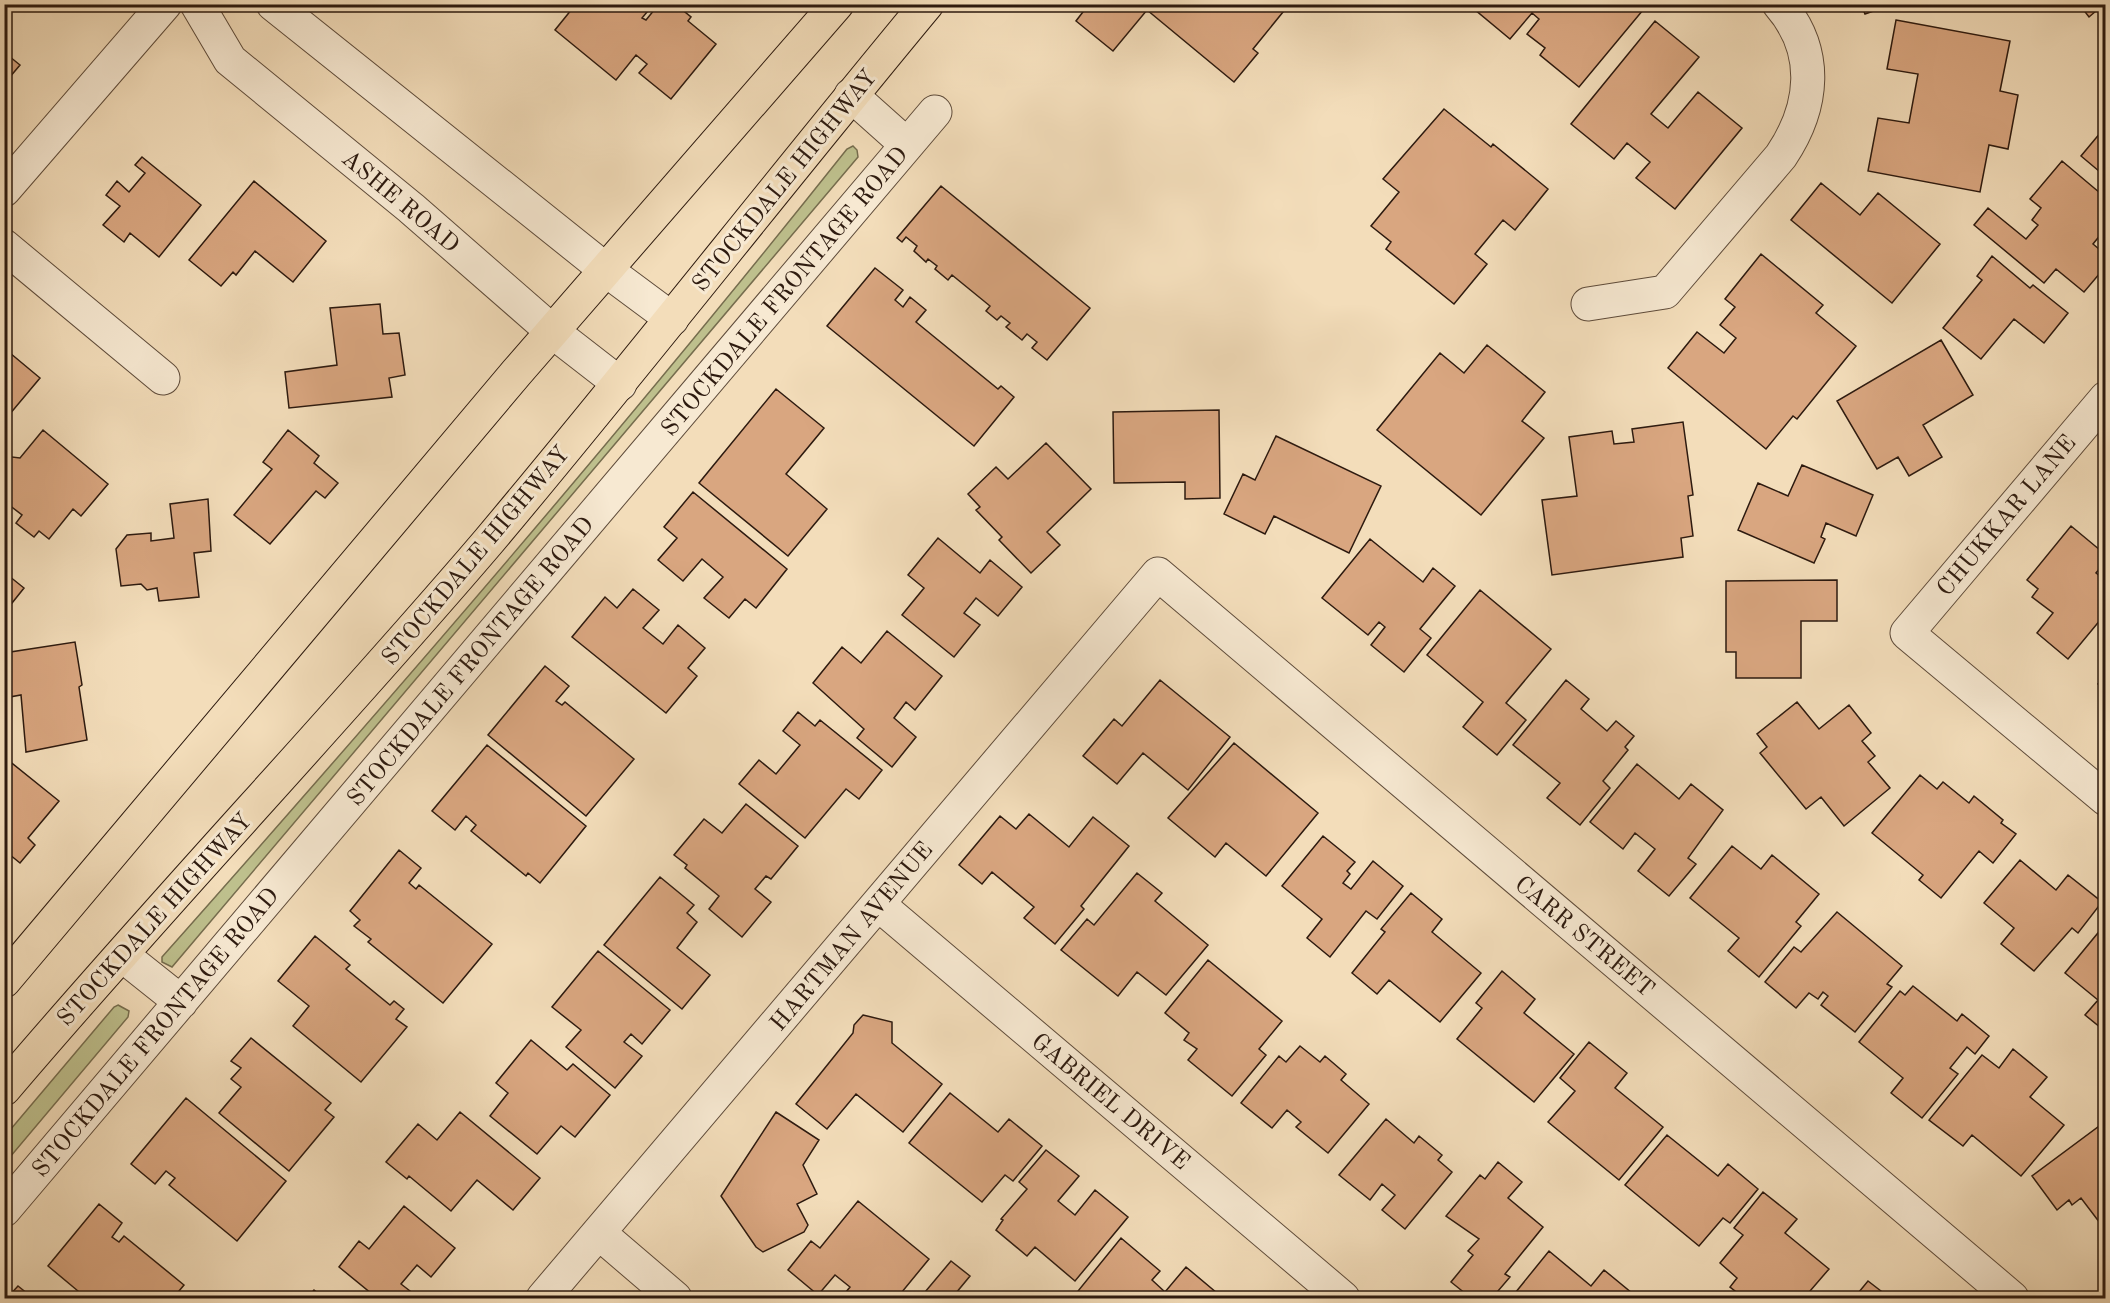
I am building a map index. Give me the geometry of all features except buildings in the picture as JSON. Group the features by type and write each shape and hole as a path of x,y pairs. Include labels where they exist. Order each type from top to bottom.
{"main road":[{"path":"4,981 553,332 837,4"},
{"name":"STOCKDALE HIGHWAY","path":"4,1089 365,685 620,384 851,95 927,4"}],"street":[{"path":"4,190 165,4"},
{"name":"ASHE ROAD","path":"197,4 230,60 411,208 553,332 620,384"},
{"path":"273,4 606,270 672,319"},
{"path":"1588,304 1665,292 1781,156 1796,133 1806,106 1808,74 1803,44 1779,4"},
{"path":"851,95 907,145"},
{"name":"STOCKDALE FRONTAGE ROAD","path":"4,1210 935,112"},
{"path":"4,246 163,378"},
{"name":"CHUKKAR LANE","path":"2106,398 1907,633 2106,799"},
{"name":"HARTMAN AVENUE","path":"543,1299 1158,574"},
{"name":"CARR STREET","path":"1158,574 2012,1299"},
{"name":"GABRIEL DRIVE","path":"878,904 1344,1299"},
{"path":"122,955 181,1002"},
{"path":"599,1233 675,1299"}],"green space":[{"path":"853,146 857,150 858,157 172,967 162,962 162,957 510,558 680,355 847,149"},
{"path":"118,1005 129,1011 128,1017 5,1163 5,1136"}]}
